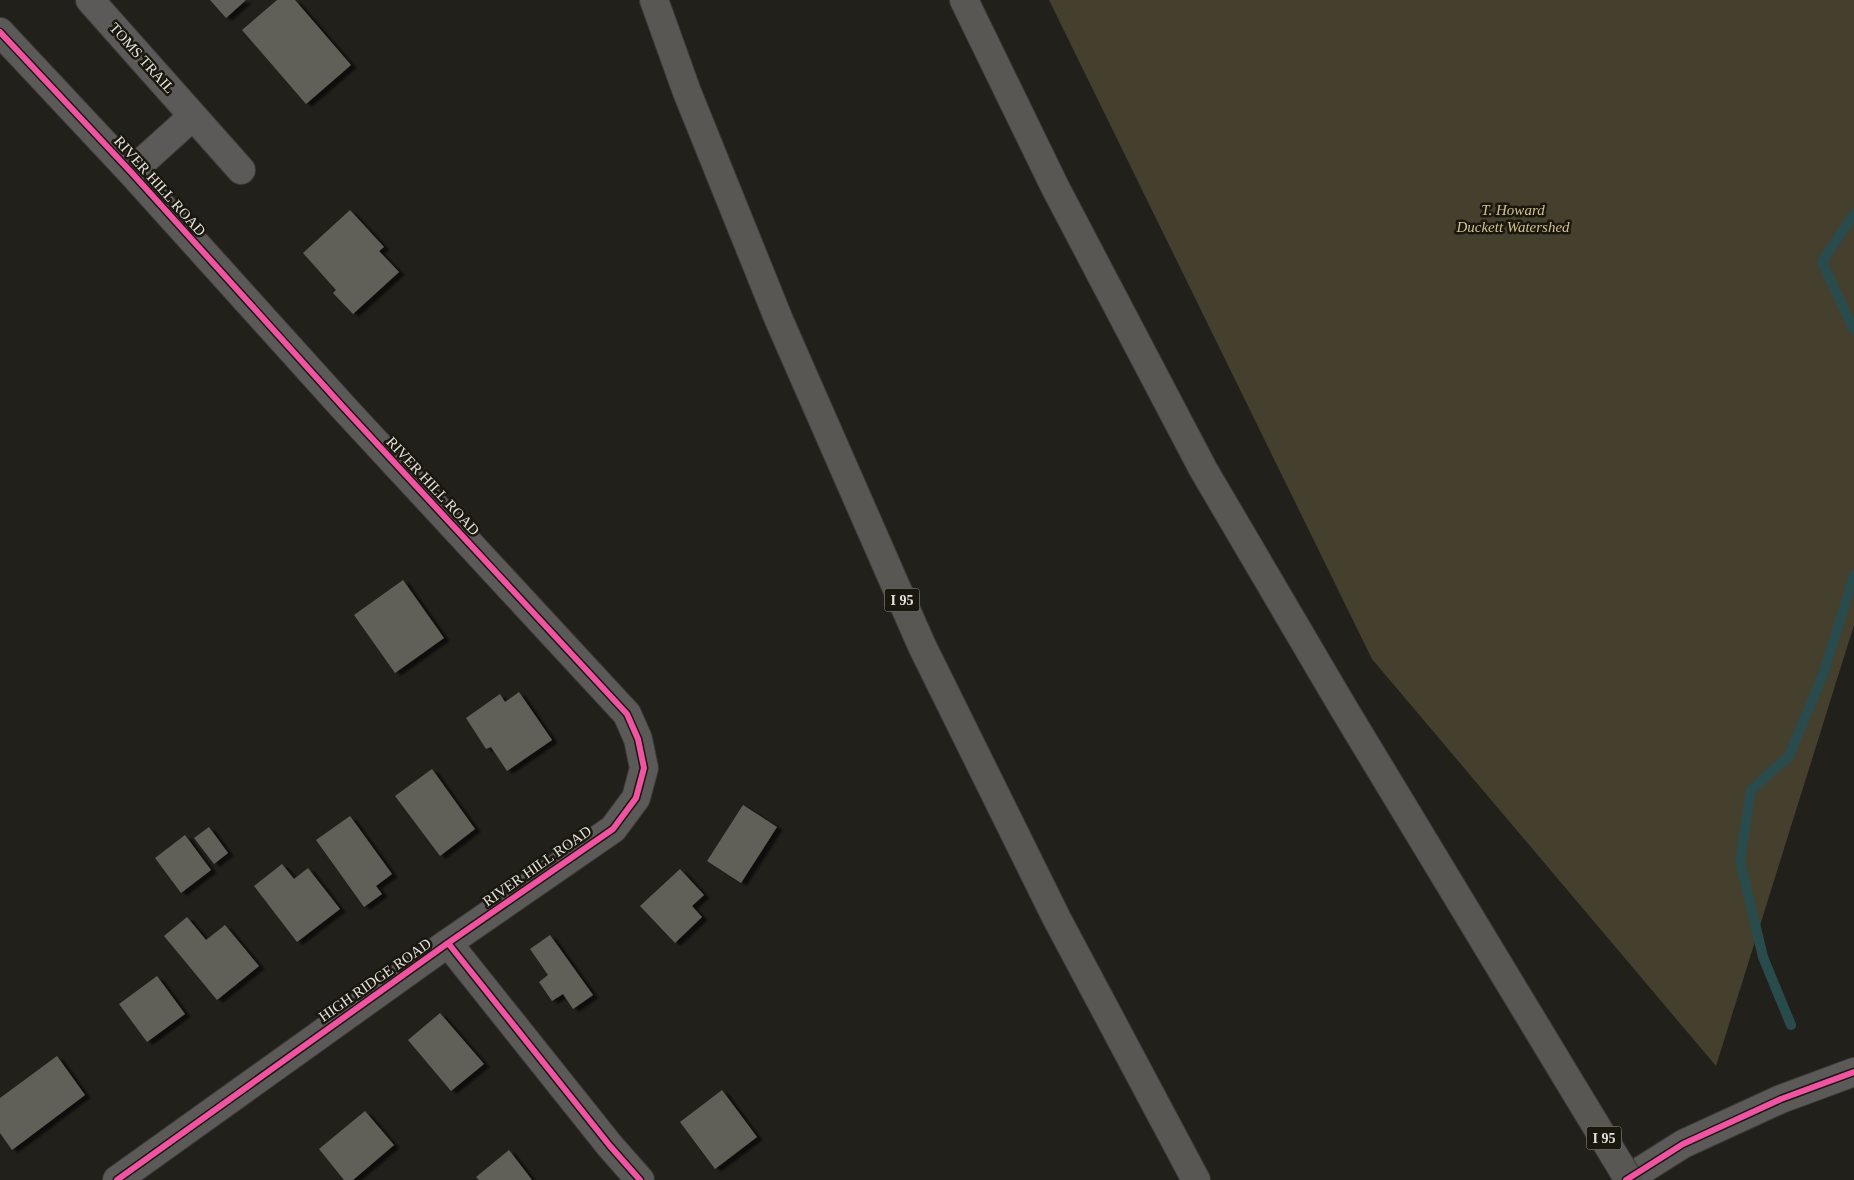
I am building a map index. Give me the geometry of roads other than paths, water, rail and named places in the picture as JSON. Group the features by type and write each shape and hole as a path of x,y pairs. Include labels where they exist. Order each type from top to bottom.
{"highway":[{"name":"I 95","path":"654,0 687,92 779,320 922,646 1057,919 1196,1180"},
{"name":"I 95","path":"964,0 1055,187 1203,469 1344,709 1628,1180"}],"street":[{"name":"TOMS TRAIL","path":"90,0 241,170"},
{"name":"RIVER HILL ROAD","path":"0,32 131,172 342,407 627,714 638,739 644,768 636,798 612,829 448,943"},
{"path":"131,172 193,116"},
{"name":"HIGH RIDGE ROAD","path":"117,1180 448,943 610,1146 640,1180"},
{"path":"1628,1180 1683,1144 1781,1099 1854,1072"}],"waterway":[{"path":"1854,214 1822,262 1854,330"},
{"path":"1791,1025 1763,957 1740,861 1751,790 1789,756 1824,672 1854,575"}],"park label":[{"name":"T. Howard Duckett Watershed","path":"1513,218"}]}
